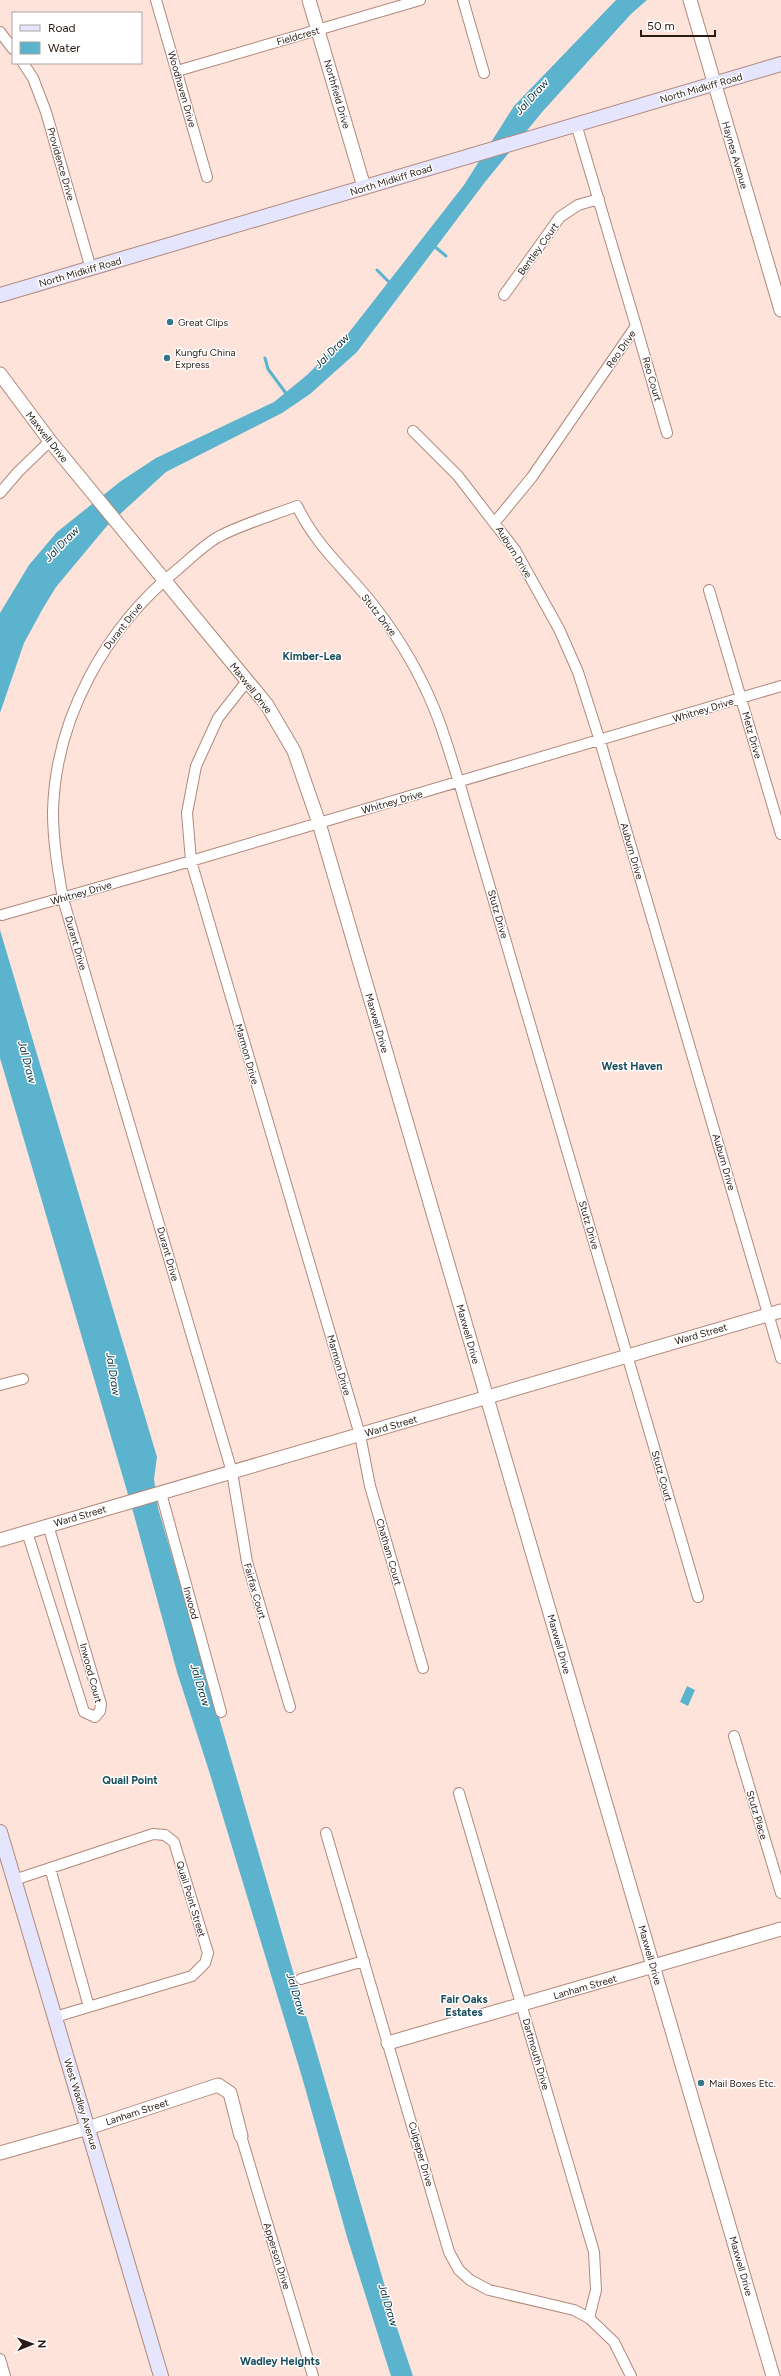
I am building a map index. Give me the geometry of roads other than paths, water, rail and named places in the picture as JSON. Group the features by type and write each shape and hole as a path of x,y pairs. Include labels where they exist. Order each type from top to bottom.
{"main road":[{"name":"North Midkiff Road","path":"0,295 781,64"},
{"name":"West Wadley Avenue","path":"0,1832 161,2376"}],"street":[{"name":"Woodhaven Drive","path":"156,0 208,177"},
{"name":"Northfield Drive","path":"309,0 364,188"},
{"name":"Fieldcrest","path":"176,71 420,0"},
{"path":"463,0 484,73"},
{"name":"Haynes Avenue","path":"690,0 781,310"},
{"path":"0,32 12,48"},
{"name":"Providence Drive","path":"23,64 33,78 46,112 91,269"},
{"name":"Reo Drive","path":"495,522 532,478 636,326 576,124"},
{"name":"Bentley Court","path":"504,295 560,217 578,205 599,199"},
{"name":"Reo Court","path":"636,326 668,433"},
{"name":"Maxwell Drive","path":"0,374 50,441 163,581 267,705 294,751 319,823 773,2376"},
{"name":"Auburn Drive","path":"413,431 458,476 495,522 515,550 559,629 578,672 600,741 781,1358"},
{"path":"0,493 18,472 50,441"},
{"name":"Durant Drive","path":"232,1472 63,899 55,855 53,811 58,766 69,722 100,655 134,610 163,581 217,537 297,506"},
{"name":"Stutz Drive","path":"297,506 307,527 320,546 377,610 404,648 434,707 459,782 627,1356"},
{"name":"Metz Drive","path":"709,590 781,834"},
{"name":"Marmon Drive","path":"247,681 218,718 196,766 187,813 191,861 360,1435"},
{"name":"Whitney Drive","path":"2,915 63,899 600,741 781,686"},
{"name":"Ward Street","path":"0,1540 781,1311"},
{"name":"Stutz Court","path":"627,1356 698,1597"},
{"path":"0,1385 23,1378"},
{"name":"Chatham Court","path":"360,1435 370,1486 423,1668"},
{"name":"Fairfax Court","path":"232,1472 247,1562 290,1707"},
{"name":"Inwood","path":"161,1493 220,1712"},
{"name":"Inwood Court","path":"27,1532 84,1712 95,1717 100,1711 101,1704 48,1525"},
{"name":"Stutz Place","path":"734,1736 781,1893"},
{"name":"Dartmouth Drive","path":"460,1793 594,2252 596,2290 589,2318"},
{"name":"Culpeper Drive","path":"326,1833 449,2252 459,2270 470,2280 489,2290 574,2310 589,2318 614,2342 631,2376"},
{"name":"Quail Point Street","path":"14,1880 153,1834 165,1835 174,1842 208,1953 205,1963 192,1976 55,2017"},
{"path":"50,1868 89,2007"},
{"name":"Lanham Street","path":"388,2043 522,2006 781,1929"},
{"path":"301,1979 364,1961"},
{"name":"Lanham Street","path":"0,2153 88,2128 218,2085 230,2093 241,2136"},
{"name":"Apperson Drive","path":"241,2136 313,2376"},
{"path":"0,2359 5,2376"}],"water":[{"name":"Jal Draw","path":"616,0 647,0 631,14 543,111 485,182 357,352 310,394 282,413 166,472 106,527 56,587 42,610 24,643 0,713 0,613 29,565 57,532 121,481 156,458 274,402 307,375 347,335 464,185 514,106"},
{"name":"Jal Draw","path":"0,930 157,1457 154,1479 158,1508 397,2328 413,2376 391,2376 347,2237 302,2077 209,1771 177,1672 134,1515 0,1058"},
{"path":"687,1686 695,1690 688,1706 680,1702"}],"waterway":[{"path":"434,246 446,256"},
{"path":"377,270 391,284"},
{"path":"265,358 268,369 288,396"}],"place":[{"name":"Great Clips","path":"170,322"},
{"name":"Kungfu China Express","path":"167,358"},
{"name":"Mail Boxes Etc.","path":"701,2083"}],"district":[{"name":"Kimber-Lea","path":"312,656"},
{"name":"West Haven","path":"632,1066"},
{"name":"Quail Point","path":"130,1780"},
{"name":"Fair Oaks Estates","path":"464,2005"},
{"name":"Wadley Heights","path":"280,2361"}]}
